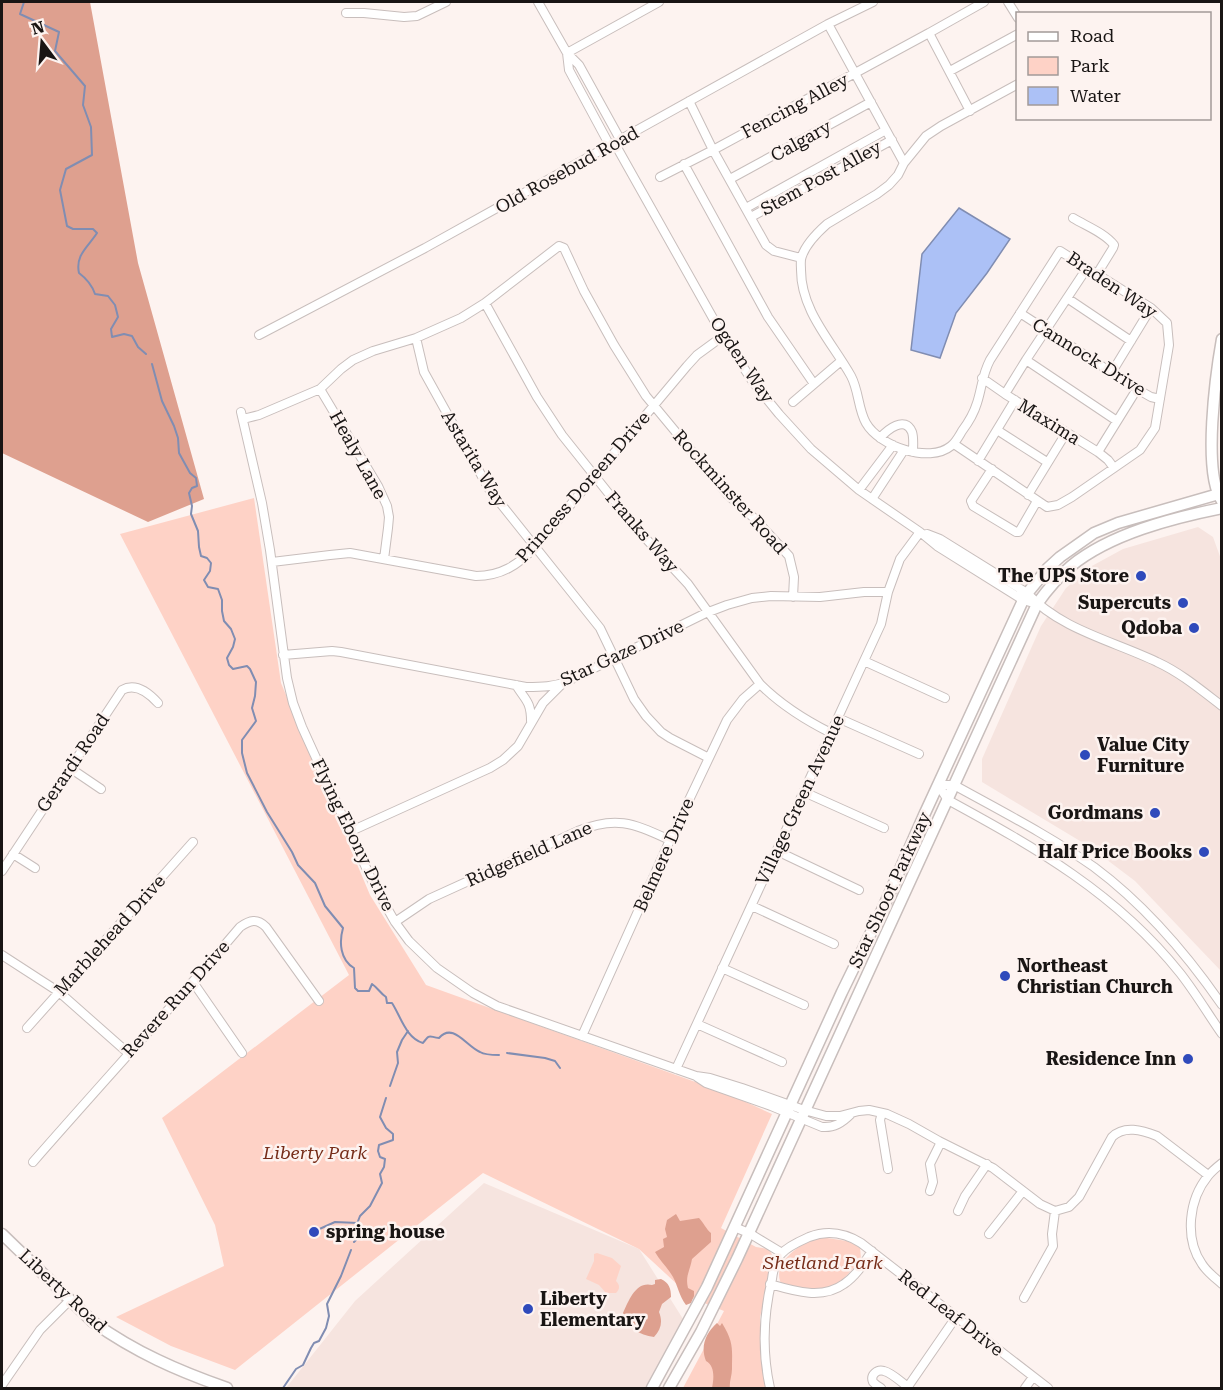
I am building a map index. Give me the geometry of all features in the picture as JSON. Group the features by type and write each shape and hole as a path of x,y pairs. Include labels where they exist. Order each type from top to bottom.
{"street":[{"path":"346,13 417,16 446,2"},
{"name":"Ogden Way","path":"538,2 567,53 569,70 615,143 723,336 753,382 811,449 859,490 920,532 940,540 1070,624 1181,674 1221,706"},
{"path":"567,53 659,2"},
{"name":"Old Rosebud Road","path":"259,335 425,248 828,24 873,2"},
{"name":"Fencing Alley","path":"660,177 984,2"},
{"path":"1008,2 1016,16"},
{"path":"828,24 904,163"},
{"path":"929,33 970,111"},
{"path":"950,71 1016,35"},
{"path":"1016,85 926,136 904,163 898,176 877,194 827,224 814,237 801,258 801,283 810,311 856,385 864,421 880,438 904,450 922,454 935,453 954,444 976,406 982,378 990,360 1020,313"},
{"path":"689,101 713,150 766,245 774,251 801,258"},
{"name":"Calgary","path":"730,179 871,102"},
{"name":"Stem Post Alley","path":"746,208 886,130"},
{"name":"Stem Post Alley","path":"751,217 892,140"},
{"path":"684,164 768,317 814,384"},
{"path":"1073,218 1112,241 1114,245 1097,274"},
{"name":"Rockminster Road","path":"242,416 259,415 320,389 353,360 373,351 416,338 453,322 485,303 560,246 564,248 584,291 646,396 728,495 754,518 789,556 794,577 794,597"},
{"name":"Braden Way","path":"1020,313 1060,251 1151,308 1167,323 1168,330 1169,345 1155,428 1140,450 1058,505 1047,507 1037,501"},
{"path":"1005,394 1087,268"},
{"path":"1067,298 1131,341"},
{"name":"Franks Way","path":"485,303 537,397 562,435 636,530 688,584 760,684 797,714 831,733"},
{"path":"1112,372 1151,308"},
{"name":"Cannock Drive","path":"1020,313 1137,389 1160,399"},
{"name":"Princess Doreen Drive","path":"272,562 350,554 464,574 484,576 507,570 535,548 697,355 723,336"},
{"name":"Astarita Way","path":"416,338 424,372 489,489 600,628 634,699 645,716 670,738 709,758"},
{"path":"1220,496 1214,478 1212,426 1221,339"},
{"path":"1026,360 1117,421"},
{"path":"793,402 841,361"},
{"name":"Maxima","path":"982,378 1098,452 1114,468"},
{"name":"Healy Lane","path":"320,389 378,486 387,507 389,517 384,559"},
{"path":"1098,452 1137,389"},
{"path":"978,461 1015,400"},
{"name":"Flying Ebony Drive","path":"242,416 262,503 272,562 283,655 296,711 373,883 395,922 424,956 455,982 496,1006 696,1076 742,1088 802,1114 822,1127 839,1124 851,1114 859,1111 869,1110 882,1113 909,1124 987,1164 1040,1204 1054,1211"},
{"path":"880,438 890,428 899,425 906,426 913,434 913,452"},
{"path":"997,430 1047,462"},
{"path":"1028,495 1066,433"},
{"path":"954,444 978,461 992,470 1037,501 1019,532 973,506 971,501 992,470"},
{"path":"859,490 893,445"},
{"path":"872,499 904,450"},
{"name":"Star Shoot Parkway","path":"652,1389 707,1287 1025,596 1060,556 1094,533 1118,523 1220,496"},
{"name":"Star Shoot Parkway","path":"669,1389 701,1332 749,1233 1037,604 1070,566 1106,543 1148,527 1221,508"},
{"name":"Village Green Avenue","path":"676,1069 881,624 888,592 900,559 920,532"},
{"name":"Star Gaze Drive","path":"283,655 341,652 516,685 542,687 564,683 727,604 771,596 820,597 864,591 888,592"},
{"path":"864,661 945,698"},
{"path":"349,832 490,768 512,753 543,703 564,683"},
{"name":"Belmere Drive","path":"582,1036 727,720 750,692 760,684"},
{"path":"516,685 526,697 531,723"},
{"name":"Gerardi Road","path":"2,871 122,690 127,687 142,689 158,703"},
{"path":"838,718 919,754"},
{"path":"70,768 101,789"},
{"path":"938,785 954,785 1048,838 1104,876 1167,933 1185,954 1221,1005"},
{"path":"938,785 948,800 1049,857 1110,902 1156,946 1180,974 1221,1034"},
{"path":"804,792 884,828"},
{"name":"Ridgefield Lane","path":"395,922 429,899 596,824 616,821 627,823 670,840"},
{"name":"Marblehead Drive","path":"27,1028 193,842"},
{"path":"777,851 859,890"},
{"path":"13,854 35,868"},
{"path":"752,906 834,944"},
{"name":"Revere Run Drive","path":"33,1162 240,927 253,920 266,927 319,1001"},
{"path":"2,955 58,992 128,1053"},
{"path":"722,968 804,1005"},
{"path":"193,982 242,1053"},
{"path":"697,1024 782,1062"},
{"path":"882,1113 880,1120 888,1169"},
{"path":"1024,1298 1053,1246 1054,1211 1069,1207 1079,1197 1112,1137 1118,1132 1136,1130 1156,1136 1208,1175"},
{"path":"930,1191 933,1182 930,1160 941,1142"},
{"path":"1221,1163 1201,1185 1191,1216 1191,1234 1200,1262 1221,1284"},
{"path":"958,1211 965,1196 987,1164"},
{"path":"989,1234 1023,1191"},
{"path":"734,1227 749,1233 782,1253 773,1271 767,1301 764,1346 770,1389"},
{"name":"Red Leaf Drive","path":"782,1253 802,1240 815,1235 836,1233 853,1238 1048,1389"},
{"name":"Liberty Road","path":"2,1234 93,1322 129,1347 166,1365 227,1389"},
{"path":"770,1284 809,1293 835,1289 854,1276 872,1251"},
{"path":"2,1385 40,1330 70,1300"},
{"path":"880,1389 872,1379 873,1375 880,1370 885,1371 908,1388 956,1317"},
{"path":"1025,1389 1033,1377"}],"shaded area":[{"path":"2,2 90,2 138,263 204,499 148,522 2,453"},
{"path":"1198,527 1213,537 1222,562 1221,971 1135,881 1090,847 982,782 982,759 1041,626 1066,588 1090,567 1123,549"},
{"path":"484,1183 639,1249 683,1319 646,1388 286,1388 355,1301"},
{"path":"676,1214 680,1221 699,1218 711,1233 711,1242 692,1259 687,1284 688,1288 694,1291 694,1296 691,1303 686,1305 673,1277 655,1252 664,1247 663,1239 667,1237 665,1229 667,1220"},
{"path":"661,1279 669,1286 671,1297 662,1304 659,1312 661,1325 654,1337 644,1335 628,1323 623,1313 637,1289 655,1284 655,1280"},
{"path":"717,1323 720,1326 722,1323 732,1346 730,1388 712,1388 712,1369 704,1355 705,1340"}],"green space":[{"name":"Liberty Park","path":"254,498 281,683 370,895 426,985 726,1093 772,1114 721,1228 756,1247 769,1249 774,1258 760,1317 766,1388 683,1388 724,1311 692,1298 639,1249 483,1173 235,1370 171,1346 116,1317 224,1266 215,1225 162,1118 349,975 120,534"},
{"name":"Shetland Park","path":"816,1239 847,1241 860,1247 861,1259 847,1275 836,1285 823,1290 816,1291 782,1285 779,1278 780,1271 787,1257 800,1246"},
{"path":"594,1254 612,1258 621,1266 616,1281 619,1287 616,1293 606,1293 599,1285 586,1279 594,1261"}],"water":[{"path":"959,208 1010,239 956,313 940,358 911,350 922,254"}],"waterway":[{"path":"24,2 20,14 59,32 55,51 85,86 83,105 91,127 92,155 66,169 60,190 67,226 73,229 93,229 97,233 81,256 79,273 89,282 95,294 108,296 115,305 118,317 111,329 112,337 124,334 132,336 138,347 146,354"},
{"path":"152,364 162,401 178,438 179,453 190,473 196,478 197,486 189,493 191,514 198,531 201,556 207,558 211,563 210,571 204,580 208,587 218,589 222,600 224,621 231,629 235,639 227,658 229,665 233,669 247,666 256,682 252,708 256,721 242,740 242,753 247,773 298,865 315,883 325,906 343,928 341,939 343,956 354,968 355,988 358,991 369,991 372,984 386,997 387,1003 392,1003 412,1037 423,1043 429,1037 439,1038 449,1033 460,1037 482,1053 499,1055"},
{"path":"390,1086 398,1063 397,1052 408,1031"},
{"path":"507,1053 545,1058 555,1061 560,1068"},
{"path":"354,1242 356,1240 355,1229 360,1216 370,1206 382,1183 380,1174 385,1159 380,1157 379,1145 393,1140 393,1134 386,1128 380,1117 386,1098"},
{"path":"315,1231 335,1222 358,1223"},
{"path":"283,1388 296,1369 303,1365 314,1343 319,1341 326,1328 329,1316 327,1304 351,1250"}],"place":[{"name":"The UPS Store","path":"1141,576"},
{"name":"Supercuts","path":"1183,603"},
{"name":"Qdoba","path":"1194,628"},
{"name":"Value City Furniture","path":"1085,755"},
{"name":"Gordmans","path":"1155,813"},
{"name":"Half Price Books","path":"1204,852"},
{"name":"Northeast Christian Church","path":"1005,976"},
{"name":"Residence Inn","path":"1188,1059"},
{"name":"spring house","path":"314,1232"},
{"name":"Liberty Elementary","path":"528,1309"}]}
